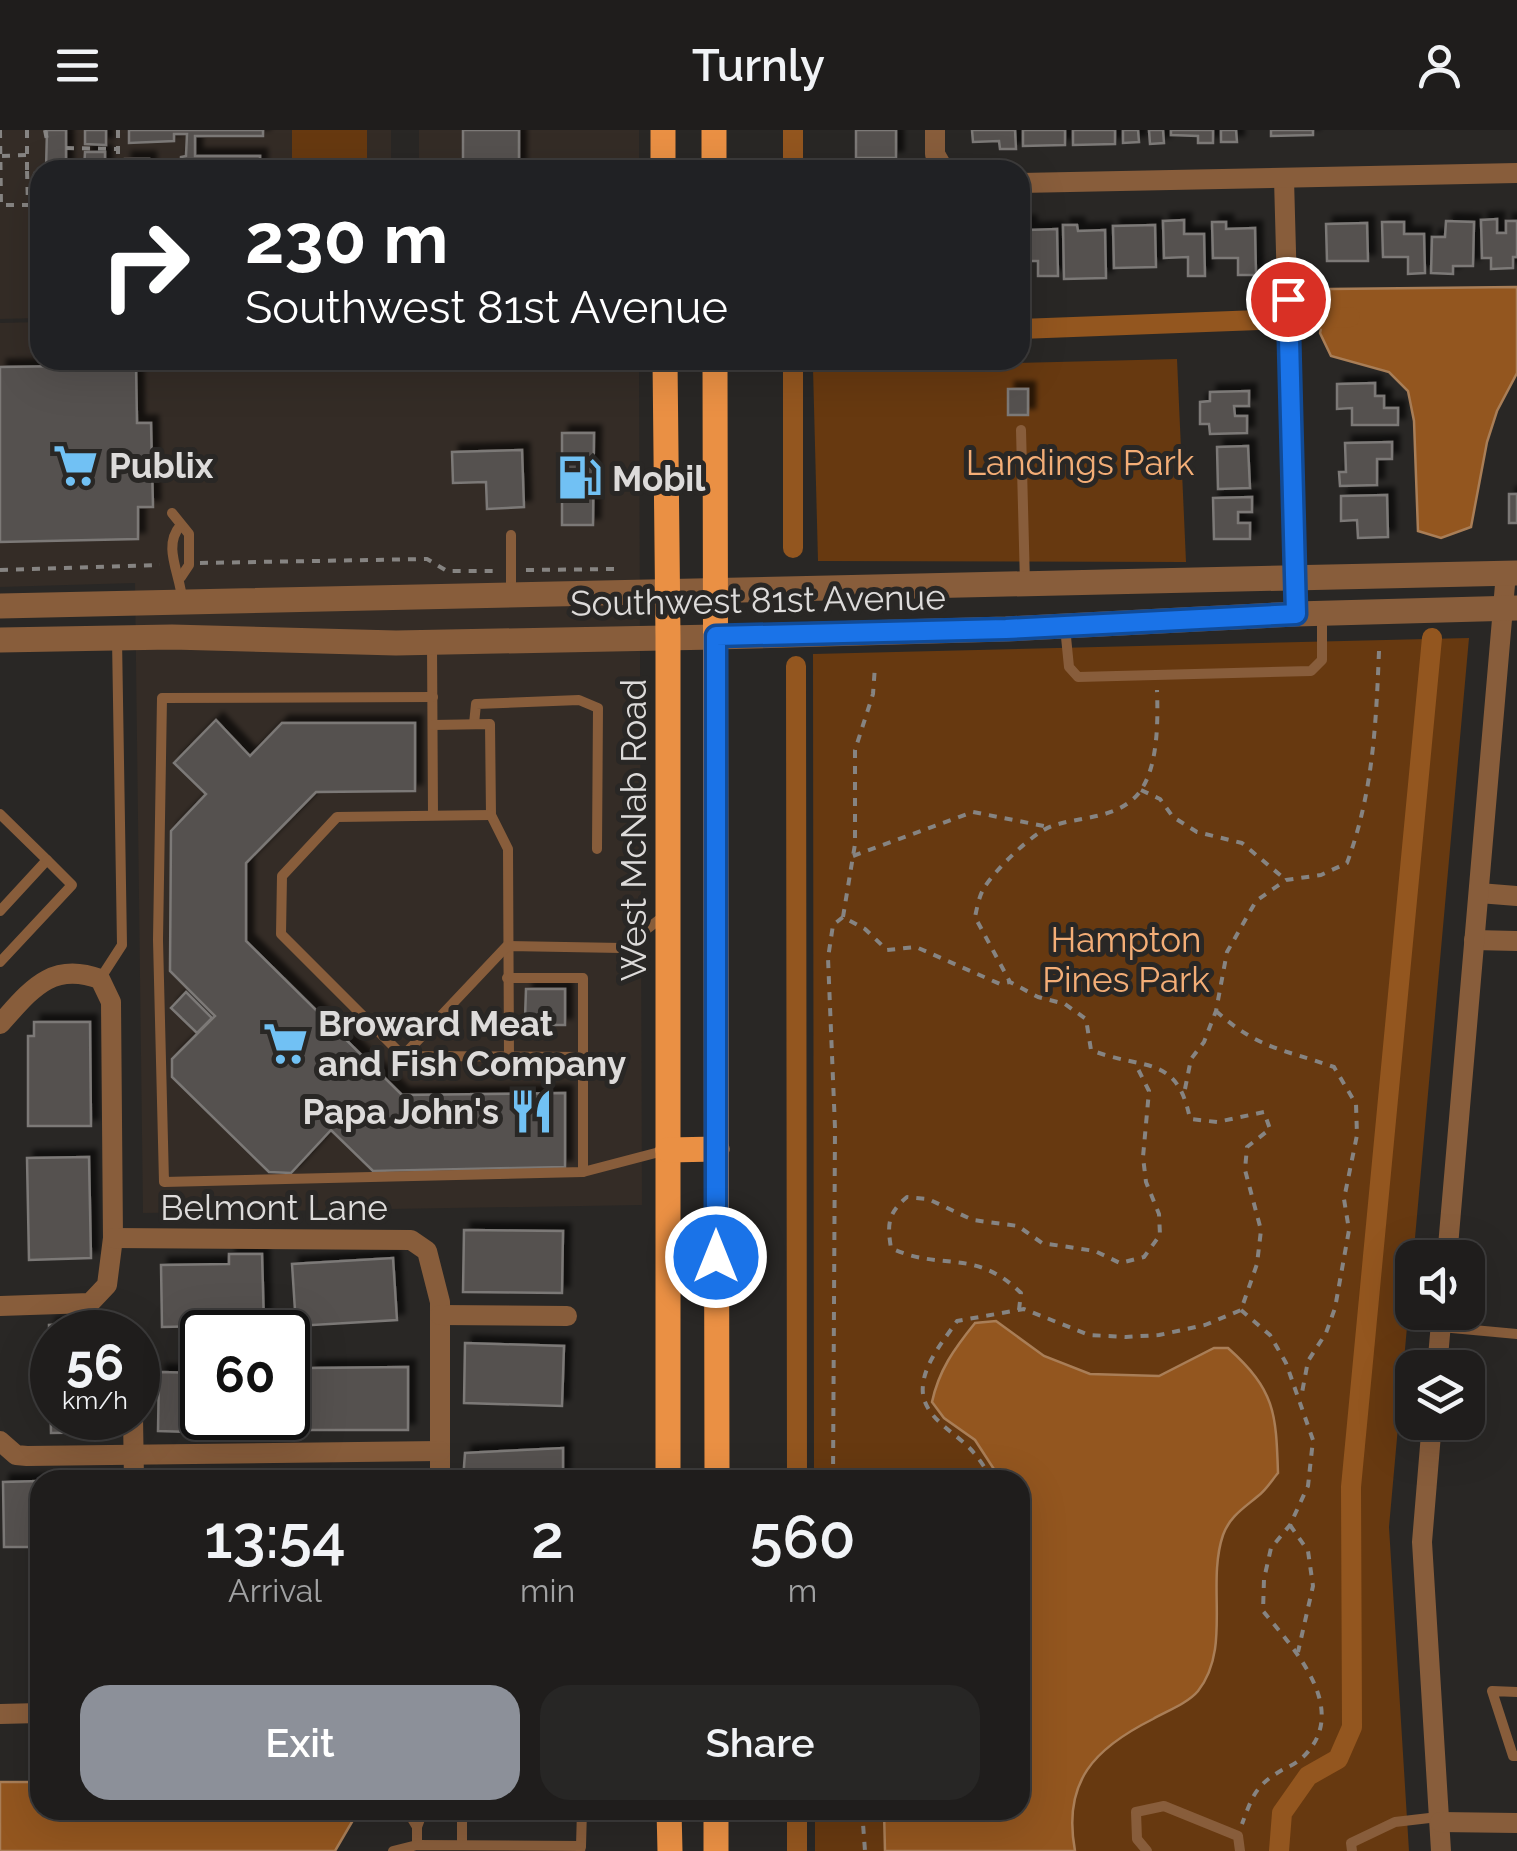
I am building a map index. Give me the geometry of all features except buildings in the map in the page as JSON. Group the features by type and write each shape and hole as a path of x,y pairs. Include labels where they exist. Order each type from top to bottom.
{"main road":[{"path":"663,130 663,160"},
{"path":"714,130 714,160"},
{"name":"West McNab Road","path":"665,370 668,1470"},
{"path":"715,370 717,1470"},
{"path":"668,1150 716,1149"},
{"path":"669,1820 670,1851"},
{"path":"716,1820 716,1851"}],"street":[{"path":"935,130 938,160"},
{"path":"1030,182 1517,173"},
{"path":"1284,179 1295,578 1309,614"},
{"path":"1449,1240 1474,940 1512,573"},
{"name":"Southwest 81st Avenue","path":"0,606 182,590 511,583 668,593 1512,573"},
{"name":"Southwest 81st Avenue","path":"0,640 432,642 668,638 1511,608"},
{"path":"1479,893 1517,896"},
{"path":"1474,940 1517,940"},
{"path":"0,1024 47,978 81,972 100,979"},
{"name":"Belmont Lane","path":"0,1306 90,1303 107,1285 113,1238 111,1002 100,979"},
{"name":"Belmont Lane","path":"113,1238 412,1240 427,1251 440,1302 440,1470"},
{"path":"440,1315 567,1316"},
{"path":"134,1440 134,1470"},
{"path":"1430,1440 1422,1542 1441,1851"},
{"path":"0,1441 16,1455 440,1451"},
{"path":"0,1714 30,1713"},
{"path":"1439,1820 1517,1823"}],"lane":[{"path":"1021,430 1025,584"},
{"path":"172,513 189,534 189,563 182,590"},
{"path":"180,526 173,534 173,564 182,590"},
{"path":"511,535 511,583"},
{"path":"1065,626 1069,668 1078,678 1311,671 1322,660 1309,614"},
{"path":"100,979 122,945 117,638"},
{"path":"432,642 433,814"},
{"path":"433,697 162,698 158,940 164,1182 583,1172 668,1150"},
{"path":"474,724 476,704 579,700 598,708 597,849"},
{"path":"433,724 490,724 491,815 508,849 509,1058"},
{"path":"0,814 72,885 0,962"},
{"path":"491,815 337,817 282,876 281,934 403,1056 583,1056"},
{"path":"0,911 47,860"},
{"path":"403,1056 507,946 622,948 668,913"},
{"path":"507,978 583,978 583,1172"},
{"path":"1485,1328 1517,1334"},
{"path":"1517,1692 1492,1691 1517,1756"},
{"path":"1146,1851 1137,1839 1136,1812 1164,1806 1238,1836 1240,1851"},
{"path":"412,1820 416,1827"},
{"path":"417,1845 418,1820"},
{"path":"462,1820 462,1846"},
{"path":"393,1851 417,1845 580,1848 581,1820"},
{"path":"1352,1851 1351,1843 1395,1822 1439,1820"}],"path":[{"path":"0,130 1,206 28,205 26,130"},
{"path":"45,130 47,140"},
{"path":"118,130 118,160"},
{"path":"66,148 118,150"},
{"path":"0,158 27,155"},
{"path":"189,563 427,559 447,571 511,583 630,569"},
{"path":"0,570 173,564"},
{"path":"1184,1091 1192,1059 1204,1042 1216,1010 1226,952 1256,901 1286,880 1321,875 1347,863 1363,820 1376,734 1379,651"},
{"path":"832,1470 835,1128 828,958 833,925 843,917 853,856 855,750 874,694 875,666"},
{"path":"853,856 973,812 1049,826 1104,814 1134,799 1150,769 1158,732 1157,675"},
{"path":"1139,789 1160,800 1173,816 1197,832 1242,842 1286,880"},
{"path":"1049,826 1000,868 982,890 975,918 1010,982 1038,997 1065,1004 1086,1019 1091,1050 1171,1074 1184,1091 1190,1118 1217,1122 1264,1112 1270,1128 1247,1147 1245,1170 1262,1230 1241,1310"},
{"path":"843,917 865,929 887,950 916,947 1000,984 1010,982"},
{"path":"1216,1010 1240,1032 1271,1048 1334,1068 1356,1104 1358,1135 1344,1200 1349,1230 1345,1262 1326,1334 1308,1361 1301,1400"},
{"path":"1019,1310 1021,1292 989,1268 908,1256 891,1248 887,1226 893,1209 907,1197 928,1200 973,1220 1018,1226 1042,1243 1095,1251 1120,1263 1144,1256 1160,1235 1160,1224 1142,1157 1148,1091 1135,1063"},
{"path":"985,1470 972,1450 926,1406 923,1384 935,1355 957,1321 1024,1308 1089,1335 1126,1337 1205,1324 1241,1310"},
{"path":"1238,1836 1254,1790 1302,1758 1322,1728 1322,1701 1298,1654 1263,1611 1271,1548 1290,1524 1308,1486 1313,1440 1286,1363 1270,1335 1241,1310"},
{"path":"1290,1524 1308,1551 1313,1586 1298,1654"},
{"path":"863,1820 865,1851"}],"shaded area":[{"path":"0,130 391,130 391,160 30,160 30,318 0,319"},
{"path":"419,130 639,130 639,160 419,160"},
{"path":"1517,287 1517,373 1497,411 1487,442 1471,527 1441,538 1418,531 1414,421 1408,391 1389,372 1331,356 1320,333 1330,289"},
{"path":"30,322 30,370 639,370 642,1205 143,1213 135,583 0,587 0,323"},
{"path":"996,1321 1044,1356 1090,1374 1159,1376 1214,1348 1228,1348 1264,1390 1274,1418 1278,1473 1264,1491 1233,1517 1218,1554 1216,1636 1208,1674 1194,1695 1132,1730 1099,1755 1087,1770 1074,1805 1075,1851 885,1851 884,1820 1030,1820 1030,1470 994,1470 975,1440 944,1418 932,1402 943,1370 975,1323"},
{"path":"0,1782 30,1782 30,1820 353,1820 335,1851 0,1851"}],"green space":[{"path":"292,130 367,130 367,160 292,160"},
{"name":"Landings Park","path":"1177,359 1186,562 818,561 813,370 1030,370 1030,363"},
{"name":"Hampton Pines Park","path":"1469,638 1415,1240 1395,1240 1395,1330 1407,1330 1405,1350 1395,1350 1397,1440 1389,1527 1409,1851 815,1851 815,1820 1030,1820 1030,1470 814,1470 813,654"}],"waterway":[{"path":"793,130 793,160"},
{"path":"1316,319 1350,317"},
{"path":"1030,329 1259,320"},
{"path":"793,370 793,548"},
{"path":"1279,1851 1282,1813 1308,1776 1338,1759 1352,1727 1351,1487 1432,638"},
{"path":"796,666 797,1470"},
{"path":"797,1820 797,1851"}],"place":[{"name":"Publix","path":"76,465"},
{"name":"Mobil","path":"579,478"},
{"name":"Broward Meat and Fish Company","path":"285,1043"},
{"name":"Papa John's","path":"532,1111"}],"route":[{"path":"716,1257 716,636 1006,629 1296,614 1288,299"}]}
